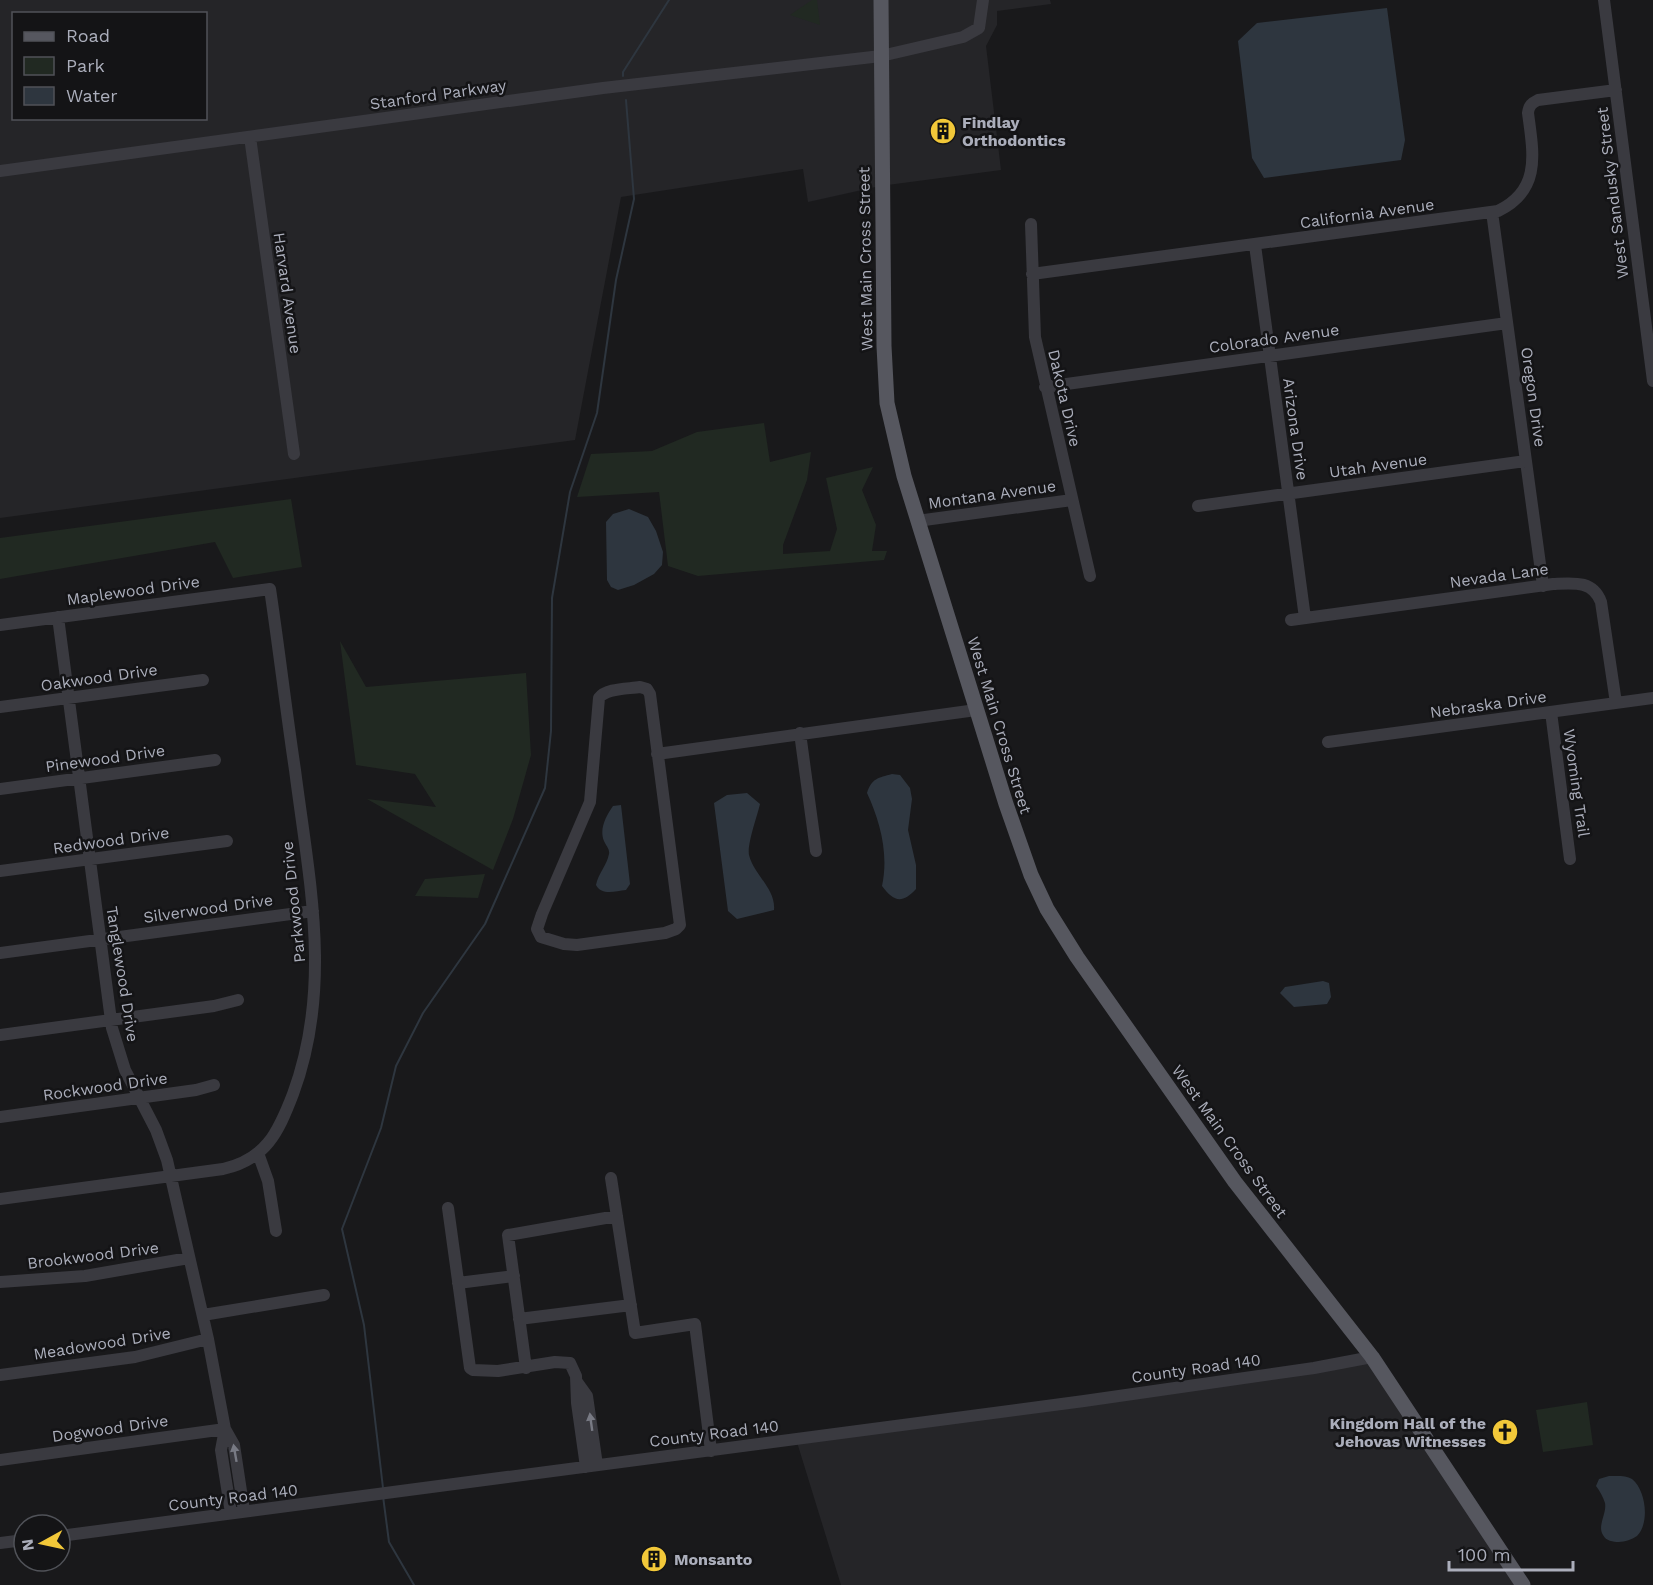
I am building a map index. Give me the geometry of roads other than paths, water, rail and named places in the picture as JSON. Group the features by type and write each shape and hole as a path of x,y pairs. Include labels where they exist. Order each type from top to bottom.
{"main road":[{"name":"West Main Cross Street","path":"881,0 885,384 894,440 976,710 1031,875 1059,931 1235,1182 1372,1357 1522,1585"}],"street":[{"name":"Stanford Parkway","path":"0,171 613,87 881,56 963,37 979,28 983,0"},
{"name":"West Sandusky Street","path":"1604,0 1648,304 1653,381"},
{"name":"California Avenue","path":"1032,274 1492,212 1509,205 1518,196 1531,175 1533,150 1527,113 1533,102 1616,90"},
{"name":"Harvard Avenue","path":"250,136 294,454"},
{"name":"Oregon Drive","path":"1492,212 1543,586"},
{"name":"Dakota Drive","path":"1030,224 1035,337 1090,576"},
{"name":"Arizona Drive","path":"1255,245 1305,618"},
{"name":"Colorado Avenue","path":"1045,387 1507,323"},
{"name":"Utah Avenue","path":"1198,506 1526,461"},
{"name":"Montana Avenue","path":"917,520 1072,500"},
{"name":"Nevada Lane","path":"1291,620 1579,583 1597,592 1604,614 1616,703"},
{"name":"Maplewood Drive","path":"0,625 270,589"},
{"name":"Parkwood Drive","path":"0,1199 235,1166 258,1153 274,1137 280,1125 307,1049 316,975 313,911 270,589"},
{"name":"Tanglewood Drive","path":"58,617 111,1020 120,1058 156,1130 171,1176 203,1315 225,1430 234,1445 238,1512"},
{"name":"Oakwood Drive","path":"0,707 202,680"},
{"path":"640,687 647,690 650,694 657,754 680,925 664,933 578,945 541,938 537,929 542,914 590,801 598,698 601,694 640,687"},
{"name":"Nebraska Drive","path":"1328,742 1653,698"},
{"path":"657,754 976,710"},
{"name":"Wyoming Trail","path":"1551,712 1570,859"},
{"path":"800,733 816,851"},
{"name":"Pinewood Drive","path":"0,789 215,760"},
{"name":"Redwood Drive","path":"0,871 227,841"},
{"name":"Silverwood Drive","path":"0,953 313,911"},
{"path":"0,1035 214,1006 238,1000"},
{"name":"Rockwood Drive","path":"0,1117 214,1085"},
{"path":"258,1153 268,1181 276,1231"},
{"path":"611,1178 635,1333 695,1324 711,1451"},
{"path":"448,1208 470,1368 498,1371 555,1362 570,1363 577,1382 587,1396 592,1466"},
{"path":"526,1368 508,1235 617,1216"},
{"name":"Brookwood Drive","path":"0,1282 85,1276 189,1258"},
{"path":"458,1283 514,1276"},
{"path":"203,1315 324,1295"},
{"path":"519,1319 631,1305"},
{"name":"Meadowood Drive","path":"0,1375 135,1357 208,1339"},
{"name":"County Road 140","path":"72,1534 711,1451 1303,1370 1372,1357"},
{"name":"Dogwood Drive","path":"0,1460 225,1430"}],"water":[{"path":"1387,8 1405,140 1401,160 1264,178 1252,158 1238,41 1257,23"},
{"path":"629,509 648,517 656,531 663,552 662,565 654,574 634,585 618,590 611,587 607,580 606,522 613,514"},
{"path":"892,774 900,775 910,788 912,799 908,830 916,865 916,889 902,899 894,898 882,886 884,850 876,815 867,793 876,779"},
{"path":"747,793 760,804 751,837 749,855 772,895 774,910 737,919 728,911 714,803 727,795"},
{"path":"621,805 630,884 626,890 605,892 596,885 609,854 604,841 603,827 613,806"},
{"path":"1323,981 1329,983 1331,997 1327,1004 1294,1007 1280,993 1285,987"},
{"path":"1624,1476 1632,1479 1637,1484 1643,1498 1644,1523 1637,1536 1626,1541 1610,1541 1601,1531 1605,1503 1596,1486 1599,1479"}],"waterway":[{"path":"623,76 623,72 669,0"},
{"path":"383,1488 364,1325 342,1229 381,1128 396,1066 423,1013 485,924 545,788 551,731 552,598 570,492 597,413 616,280 634,199 626,100"},
{"path":"383,1496 389,1542 414,1585"}],"place":[{"name":"Findlay Orthodontics","path":"943,131"},
{"name":"Kingdom Hall of the Jehovas Witnesses","path":"1505,1432"},
{"name":"Monsanto","path":"654,1559"}]}
